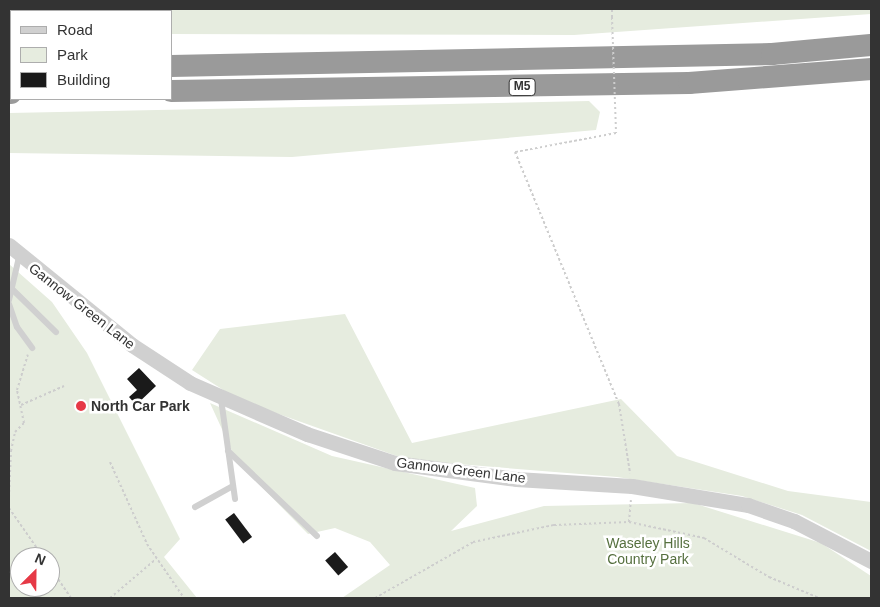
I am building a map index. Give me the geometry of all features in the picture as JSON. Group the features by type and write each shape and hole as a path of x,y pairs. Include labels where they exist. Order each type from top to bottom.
{"highway":[{"name":"M5","path":"172,66 772,54 871,45"},
{"name":"M5","path":"172,92 689,84 871,69"}],"street":[{"name":"Gannow Green Lane","path":"9,246 19,257 132,345 190,383 221,399 307,434 395,463 516,478 632,486 770,511 871,562"}],"lane":[{"path":"9,300 10,285 19,257"},
{"path":"10,285 56,332"},
{"path":"9,304 17,327 32,348"},
{"path":"221,399 235,499"},
{"path":"228,451 317,536"},
{"path":"196,506 233,486"}],"path":[{"path":"612,9 616,133 515,152 620,404 632,486 629,522"},
{"path":"9,497 11,451 15,432 24,423 17,390 20,375 32,348"},
{"path":"20,405 64,386"},
{"path":"110,462 157,558 184,598"},
{"path":"9,508 36,547"},
{"path":"375,598 473,542 554,526 629,522 704,538 769,577 819,598"},
{"path":"110,598 157,558"},
{"path":"60,582 71,598"}],"green space":[{"path":"9,9 871,9 871,14 574,35 172,34 172,10 10,10 9,40"},
{"path":"589,101 600,112 596,130 292,157 9,153 9,113"},
{"path":"9,264 52,302 87,353 180,539 164,557 197,598 9,598"},
{"path":"345,314 412,443 621,399 677,456 788,491 871,502 871,551 802,515 742,496 617,477 408,460 239,400 192,370 220,329"},
{"name":"Waseley Hills Country Park","path":"210,403 332,456 475,488 477,506 451,531 544,506 693,503 821,543 871,576 871,598 342,598 390,565 370,542 335,528 308,534 237,462"}],"building":[{"path":"139,368 156,386 136,405 129,397 137,390 127,379"},
{"path":"234,513 252,537 243,544 225,520"},
{"path":"335,552 348,567 338,576 325,561"}],"place":[{"name":"North Car Park","path":"81,406"}]}
